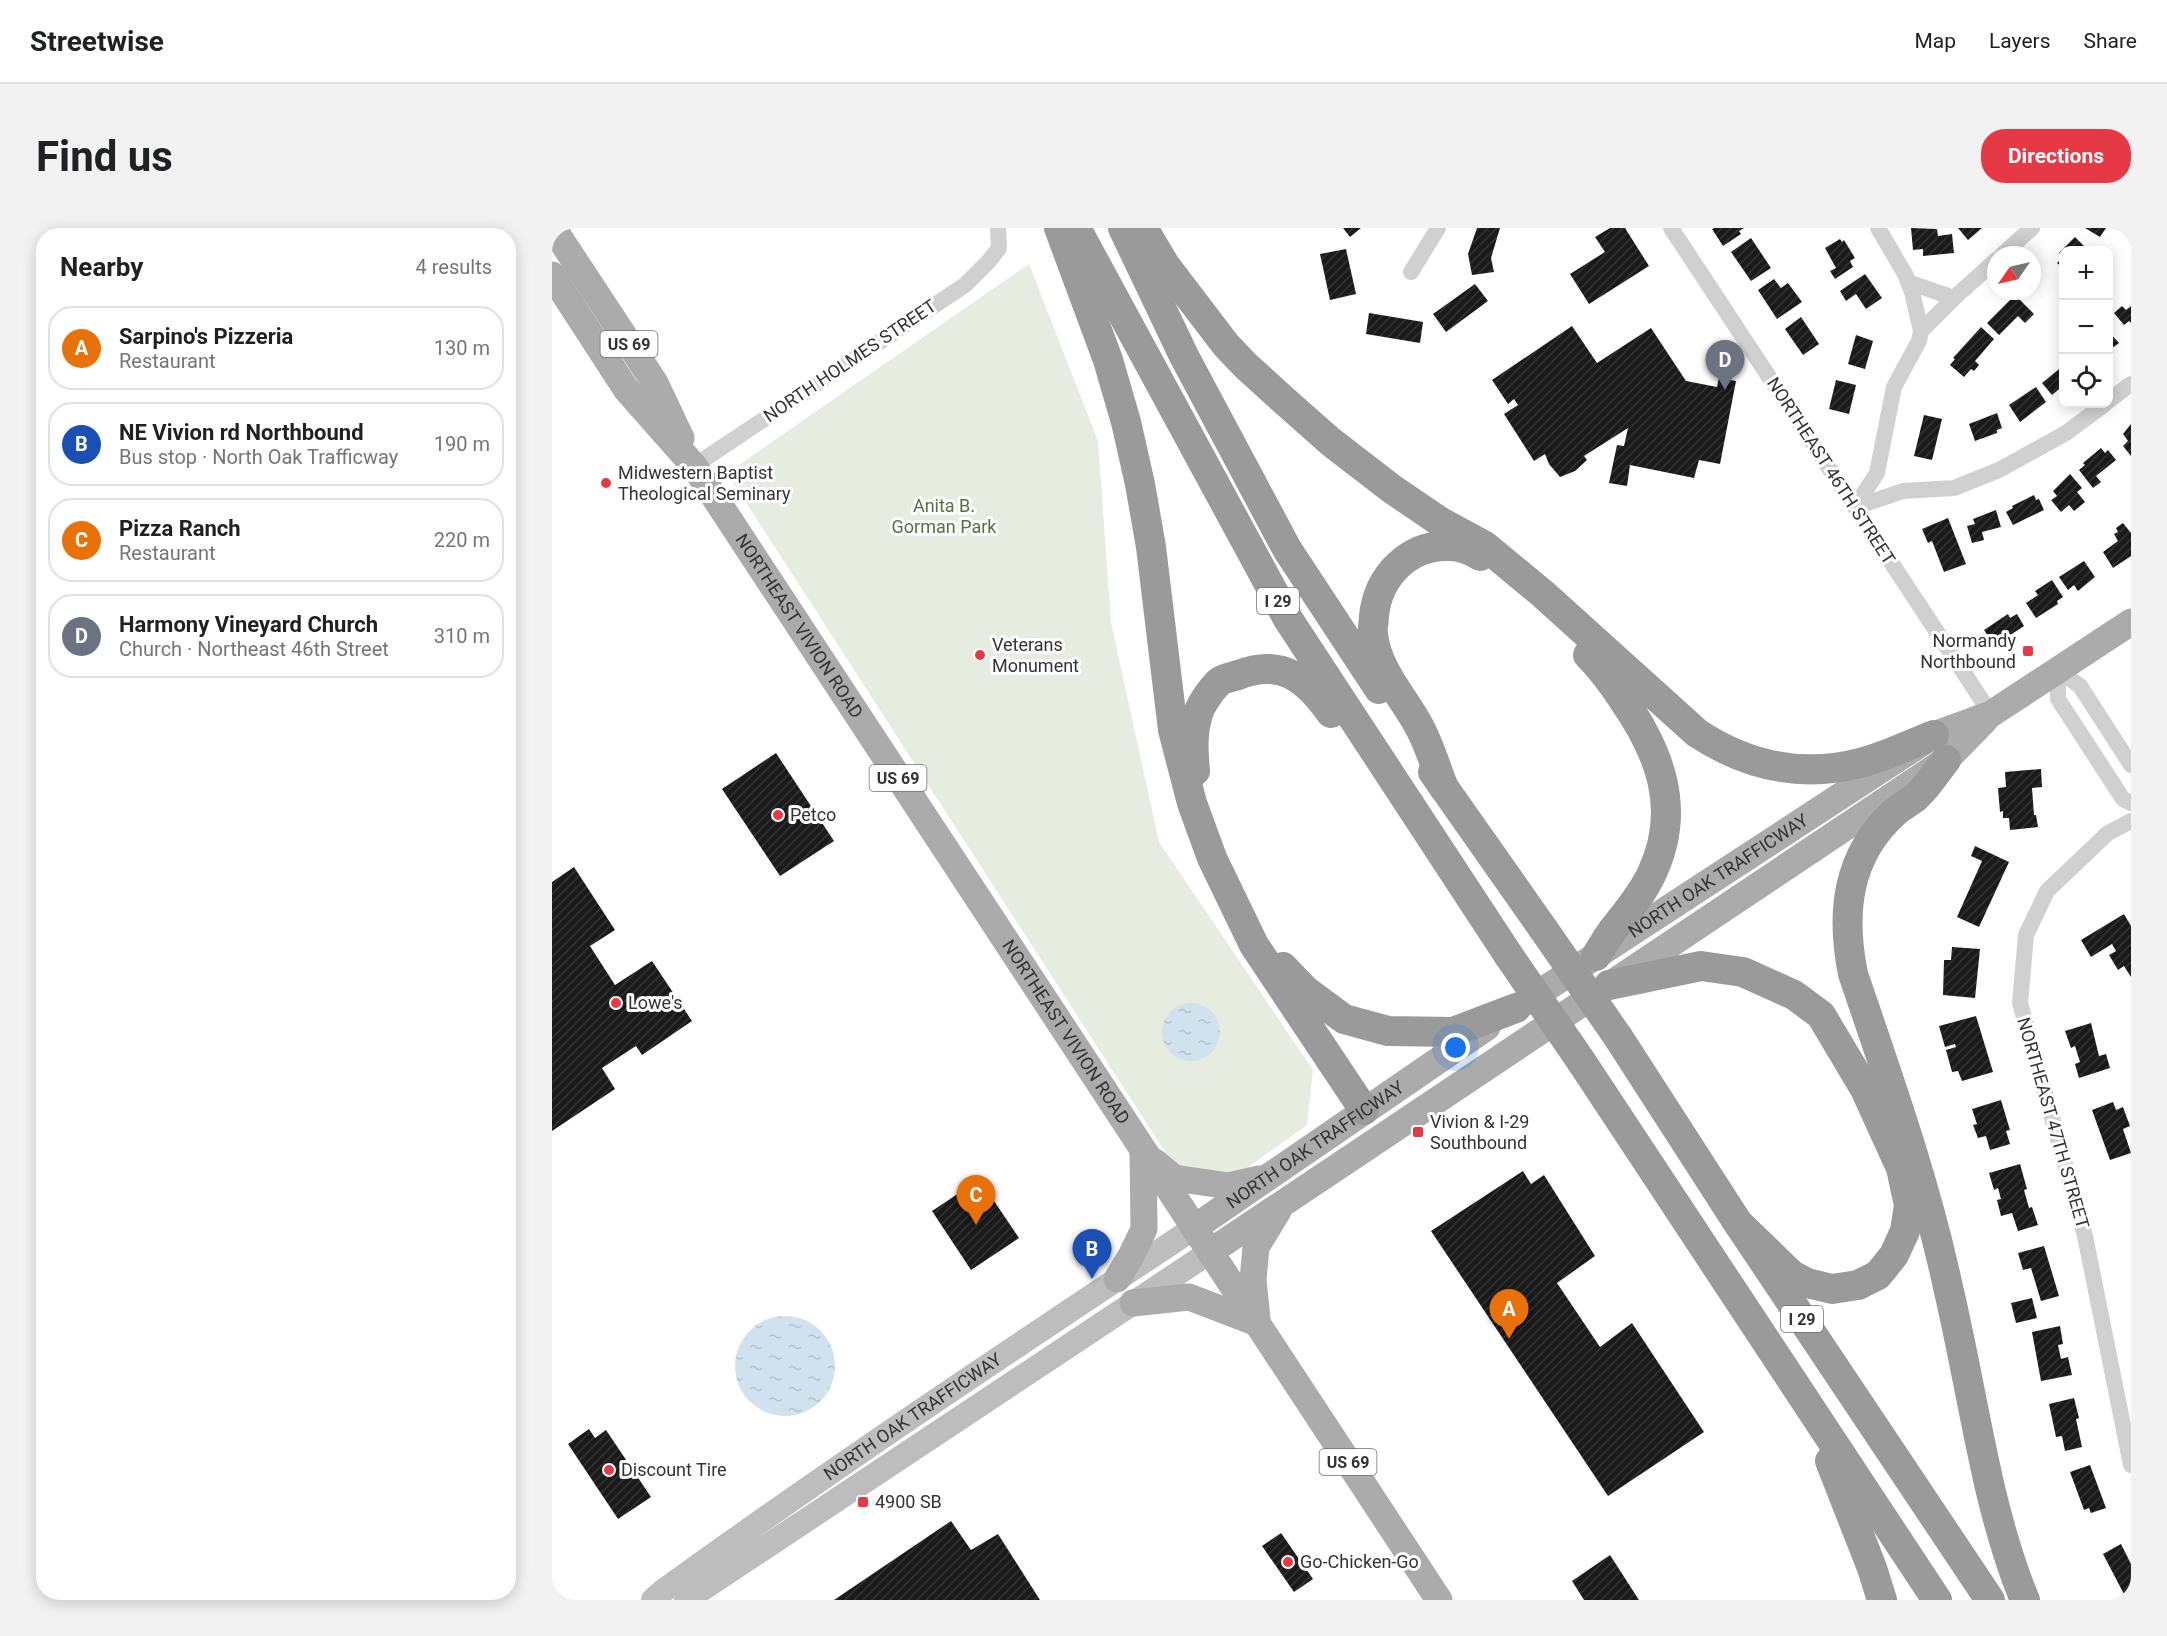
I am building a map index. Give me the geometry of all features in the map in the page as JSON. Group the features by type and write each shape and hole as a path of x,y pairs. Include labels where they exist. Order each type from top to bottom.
{"highway":[{"path":"1059,228 1108,360 1126,422 1151,547 1173,730 1192,802 1212,858 1254,945 1364,1110"},
{"name":"I 29","path":"1076,228 1288,619 1937,1600"},
{"name":"I 29","path":"1123,228 1184,356 1287,549 1444,788 1618,1037 1738,1223 1990,1600"},
{"path":"1143,228 1165,265 1226,345 1288,404 1331,442 1392,489 1440,521 1485,546 1543,594 1697,733 1718,747 1763,764 1807,769 1840,767 1940,747"},
{"path":"1444,788 1420,728 1388,677 1378,656 1372,633 1377,599 1386,579 1408,557 1437,545 1456,546 1477,553 1536,604 1602,669 1645,731 1655,753 1666,801 1667,825 1660,855 1643,891 1614,927 1596,956"},
{"path":"1390,775 1352,743 1311,688 1287,672 1272,668 1251,670 1218,682 1200,710 1192,741 1195,775 1253,916 1280,963 1305,990 1344,1019 1388,1031 1453,1032 1516,1008"},
{"path":"1940,747 1918,795 1888,820 1869,841 1858,861 1847,910 1848,949 1853,974 1909,1138 1934,1228 1949,1288 1980,1444 2014,1575 2025,1600"},
{"path":"1609,985 1701,966 1743,972 1794,995 1821,1015 1865,1089 1901,1168 1909,1205 1905,1231 1894,1255 1878,1275 1858,1285 1832,1289 1807,1283 1792,1275 1738,1223"},
{"path":"1809,1408 1872,1568 1882,1600"}],"main road":[{"name":"NORTHEAST VIVION ROAD","path":"553,228 655,384 694,466 1439,1600"},
{"name":"NORTHEAST VIVION ROAD","path":"552,275 626,389 694,466"},
{"name":"NORTH OAK TRAFFICWAY","path":"653,1600 663,1590 744,1532 1194,1228 1463,1042 1596,956 1940,747 2131,622"},
{"name":"NORTH OAK TRAFFICWAY","path":"686,1600 1609,985 1940,747"},
{"path":"1210,1252 1248,1205 1439,1077 1463,1042"},
{"path":"1143,1151 1174,1178 1229,1186 1266,1178"},
{"path":"1117,1279 1144,1229 1143,1151"},
{"path":"1133,1303 1189,1297 1257,1323 1253,1280 1257,1247 1283,1203"}],"street":[{"name":"NORTH HOLMES STREET","path":"694,466 965,285 999,248 998,228"},
{"path":"1411,272 1438,228"},
{"name":"NORTHEAST 46TH STREET","path":"1671,228 1991,714"},
{"path":"1856,507 1877,473 1894,387 1919,341 1921,331 1908,282 1878,228"},
{"path":"2012,246 2032,228"},
{"path":"1921,331 1987,268"},
{"path":"1908,282 1954,298"},
{"path":"2113,398 2131,384"},
{"path":"1856,507 1893,494 1954,488 1999,470 2066,433 2099,408"},
{"path":"1877,473 1893,494"},
{"path":"2058,670 2080,686 2131,765"},
{"path":"2058,670 2058,699 2123,799 2131,803"},
{"name":"NORTHEAST 47TH STREET","path":"2131,821 2108,833 2047,891 2026,935 2020,1003 2085,1236 2125,1404 2131,1465"}],"green space":[{"name":"Anita B. Gorman Park","path":"1029,264 1098,441 1111,622 1159,842 1313,1070 1307,1125 1233,1178 1180,1175 727,473"}],"water":[{"path":"1191,1003 1202,1005 1215,1016 1220,1032 1218,1043 1207,1056 1191,1061 1180,1059 1167,1048 1162,1032 1164,1021 1175,1008"},
{"path":"785,1316 813,1324 827,1338 835,1366 827,1394 813,1408 785,1416 757,1408 743,1394 735,1366 743,1338 757,1324"}],"building":[{"path":"1343,228 1361,228 1350,237"},
{"path":"1477,228 1500,228 1491,258 1494,272 1472,275 1468,254"},
{"path":"1610,228 1625,228 1649,266 1589,304 1570,274 1605,252 1595,237"},
{"path":"1744,228 1739,231 1741,234 1723,246 1712,229"},
{"path":"1911,228 1937,229 1938,236 1952,234 1954,253 1923,256 1923,249 1913,250"},
{"path":"1958,228 1982,228 1968,240"},
{"path":"2085,228 2106,228 2100,237"},
{"path":"2075,237 2084,246 2066,246"},
{"path":"1751,238 1771,268 1751,281 1731,252"},
{"path":"1840,239 1842,242 1844,240 1855,258 1850,261 1853,267 1835,279 1830,271 1836,268 1825,248"},
{"path":"1346,249 1356,294 1330,300 1320,254"},
{"path":"1865,274 1882,298 1866,309 1856,294 1846,301 1840,291"},
{"path":"1774,279 1781,288 1788,283 1802,302 1777,319 1758,290"},
{"path":"1475,284 1488,301 1446,332 1433,314"},
{"path":"2010,300 2020,300 2034,314 2025,323 2018,316 1999,335 1987,323"},
{"path":"2122,306 2126,310 2131,306 2131,323 2129,321 2124,325 2114,313"},
{"path":"1369,313 1423,322 1420,343 1366,334"},
{"path":"1801,317 1819,344 1803,355 1785,329"},
{"path":"1572,326 1597,363 1651,328 1686,381 1717,387 1719,378 1736,381 1720,464 1699,460 1694,478 1630,465 1627,486 1609,483 1617,445 1624,446 1628,428 1584,456 1587,460 1575,471 1560,477 1549,464 1545,454 1534,461 1504,414 1518,405 1514,399 1508,404 1492,380"},
{"path":"1981,327 1994,339 1975,361 1979,365 1974,371 1971,369 1964,377 1950,365 1955,359 1953,358"},
{"path":"1856,335 1873,341 1865,369 1848,364"},
{"path":"2113,336 2119,343 2113,347"},
{"path":"2059,369 2059,389 2052,395 2042,383"},
{"path":"1836,380 1856,385 1849,414 1829,409"},
{"path":"2036,387 2046,402 2020,422 2009,405"},
{"path":"1997,413 2002,428 1997,430 1997,433 1975,441 1969,424"},
{"path":"1924,415 1942,419 1932,460 1914,456"},
{"path":"2131,424 2131,456 2123,446 2128,441 2123,434"},
{"path":"2101,448 2105,453 2108,450 2116,460 2096,476 2101,482 2093,488 2079,470 2085,465 2083,463"},
{"path":"2070,474 2082,488 2077,492 2085,502 2074,511 2069,505 2061,512 2051,500 2057,496 2053,491"},
{"path":"2034,495 2036,500 2039,499 2044,510 2013,525 2006,512 2013,508 2012,506"},
{"path":"1996,510 2001,527 1982,532 1984,540 1972,543 1967,526 1975,524 1973,519"},
{"path":"1948,518 1966,564 1944,572 1932,541 1928,543 1922,529"},
{"path":"2123,523 2131,533 2131,556 2113,568 2103,552 2118,541 2114,534 2118,532 2116,528"},
{"path":"2084,561 2095,577 2078,591 2074,585 2068,590 2059,577"},
{"path":"2052,580 2063,597 2057,601 2058,604 2036,618 2026,603 2038,595 2035,591"},
{"path":"2008,614 2010,618 2017,614 2024,626 1989,649 1982,640 1988,636 1984,630"},
{"name":"Petco","path":"776,753 834,841 780,876 722,789"},
{"path":"2041,769 2042,787 2032,788 2034,815 2036,815 2038,827 2010,830 2009,818 2003,818 2003,811 2000,812 1998,788 2006,787 2005,772"},
{"path":"1975,846 2009,862 1979,927 1957,917 1982,861 1971,856"},
{"name":"Lowe's","path":"574,867 615,930 590,946 615,985 652,961 692,1021 642,1055 636,1046 602,1068 615,1089 552,1131 552,882"},
{"path":"2124,914 2131,926 2131,977 2124,966 2118,970 2109,955 2116,951 2112,944 2091,957 2081,940"},
{"path":"1952,947 1980,949 1975,998 1943,995 1944,960 1951,960"},
{"path":"1976,1016 1993,1072 1962,1081 1958,1071 1952,1072 1946,1050 1956,1047 1955,1044 1945,1047 1939,1026"},
{"path":"2091,1023 2099,1056 2106,1054 2110,1068 2079,1078 2075,1064 2080,1062 2075,1046 2071,1048 2065,1031"},
{"path":"2001,1100 2010,1130 2006,1131 2010,1144 1990,1150 1986,1136 1978,1138 1973,1125 1977,1124 1972,1109"},
{"path":"2113,1102 2116,1110 2123,1107 2130,1126 2123,1129 2131,1153 2110,1160 2092,1110"},
{"path":"2020,1164 2027,1189 2024,1190 2029,1208 2032,1207 2038,1225 2018,1231 2012,1213 2001,1216 1997,1200 2001,1199 1998,1188 1994,1190 1989,1173"},
{"path":"1523,1171 1531,1184 1544,1175 1595,1256 1557,1283 1600,1347 1632,1323 1704,1432 1608,1496 1431,1231"},
{"path":"974,1183 983,1196 988,1192 1019,1238 971,1270 932,1211"},
{"path":"2044,1246 2059,1296 2041,1301 2031,1268 2023,1270 2018,1253"},
{"path":"2032,1298 2037,1318 2016,1323 2011,1303"},
{"path":"2060,1326 2063,1344 2058,1345 2061,1359 2068,1357 2072,1375 2041,1381 2032,1332"},
{"path":"2074,1398 2082,1447 2065,1451 2062,1436 2056,1437 2049,1404"},
{"name":"Discount Tire","path":"589,1429 595,1438 606,1430 651,1497 618,1519 568,1444"},
{"path":"2090,1465 2106,1508 2091,1513 2089,1508 2084,1510 2070,1472"},
{"path":"951,1521 971,1550 998,1534 1040,1600 834,1600"},
{"name":"Go-Chicken-Go","path":"1281,1533 1313,1579 1294,1592 1262,1546"},
{"path":"2121,1544 2131,1564 2131,1595 2126,1598 2103,1554"},
{"path":"1610,1555 1639,1600 1584,1600 1572,1581"}],"place":[{"name":"Harmony Vineyard Church","path":"1725,390"},
{"name":"Midwestern Baptist Theological Seminary","path":"606,483"},
{"name":"Normandy Northbound","path":"2028,651"},
{"name":"Veterans Monument","path":"980,655"},
{"name":"Petco","path":"778,815"},
{"name":"Lowe's","path":"616,1003"},
{"name":"Vivion & I-29 Southbound","path":"1418,1132"},
{"name":"Pizza Ranch","path":"976,1225"},
{"name":"NE Vivion rd Northbound","path":"1092,1279"},
{"name":"Sarpino's Pizzeria","path":"1509,1339"},
{"name":"Discount Tire","path":"609,1470"},
{"name":"4900 SB","path":"863,1502"},
{"name":"Go-Chicken-Go","path":"1288,1562"}]}
